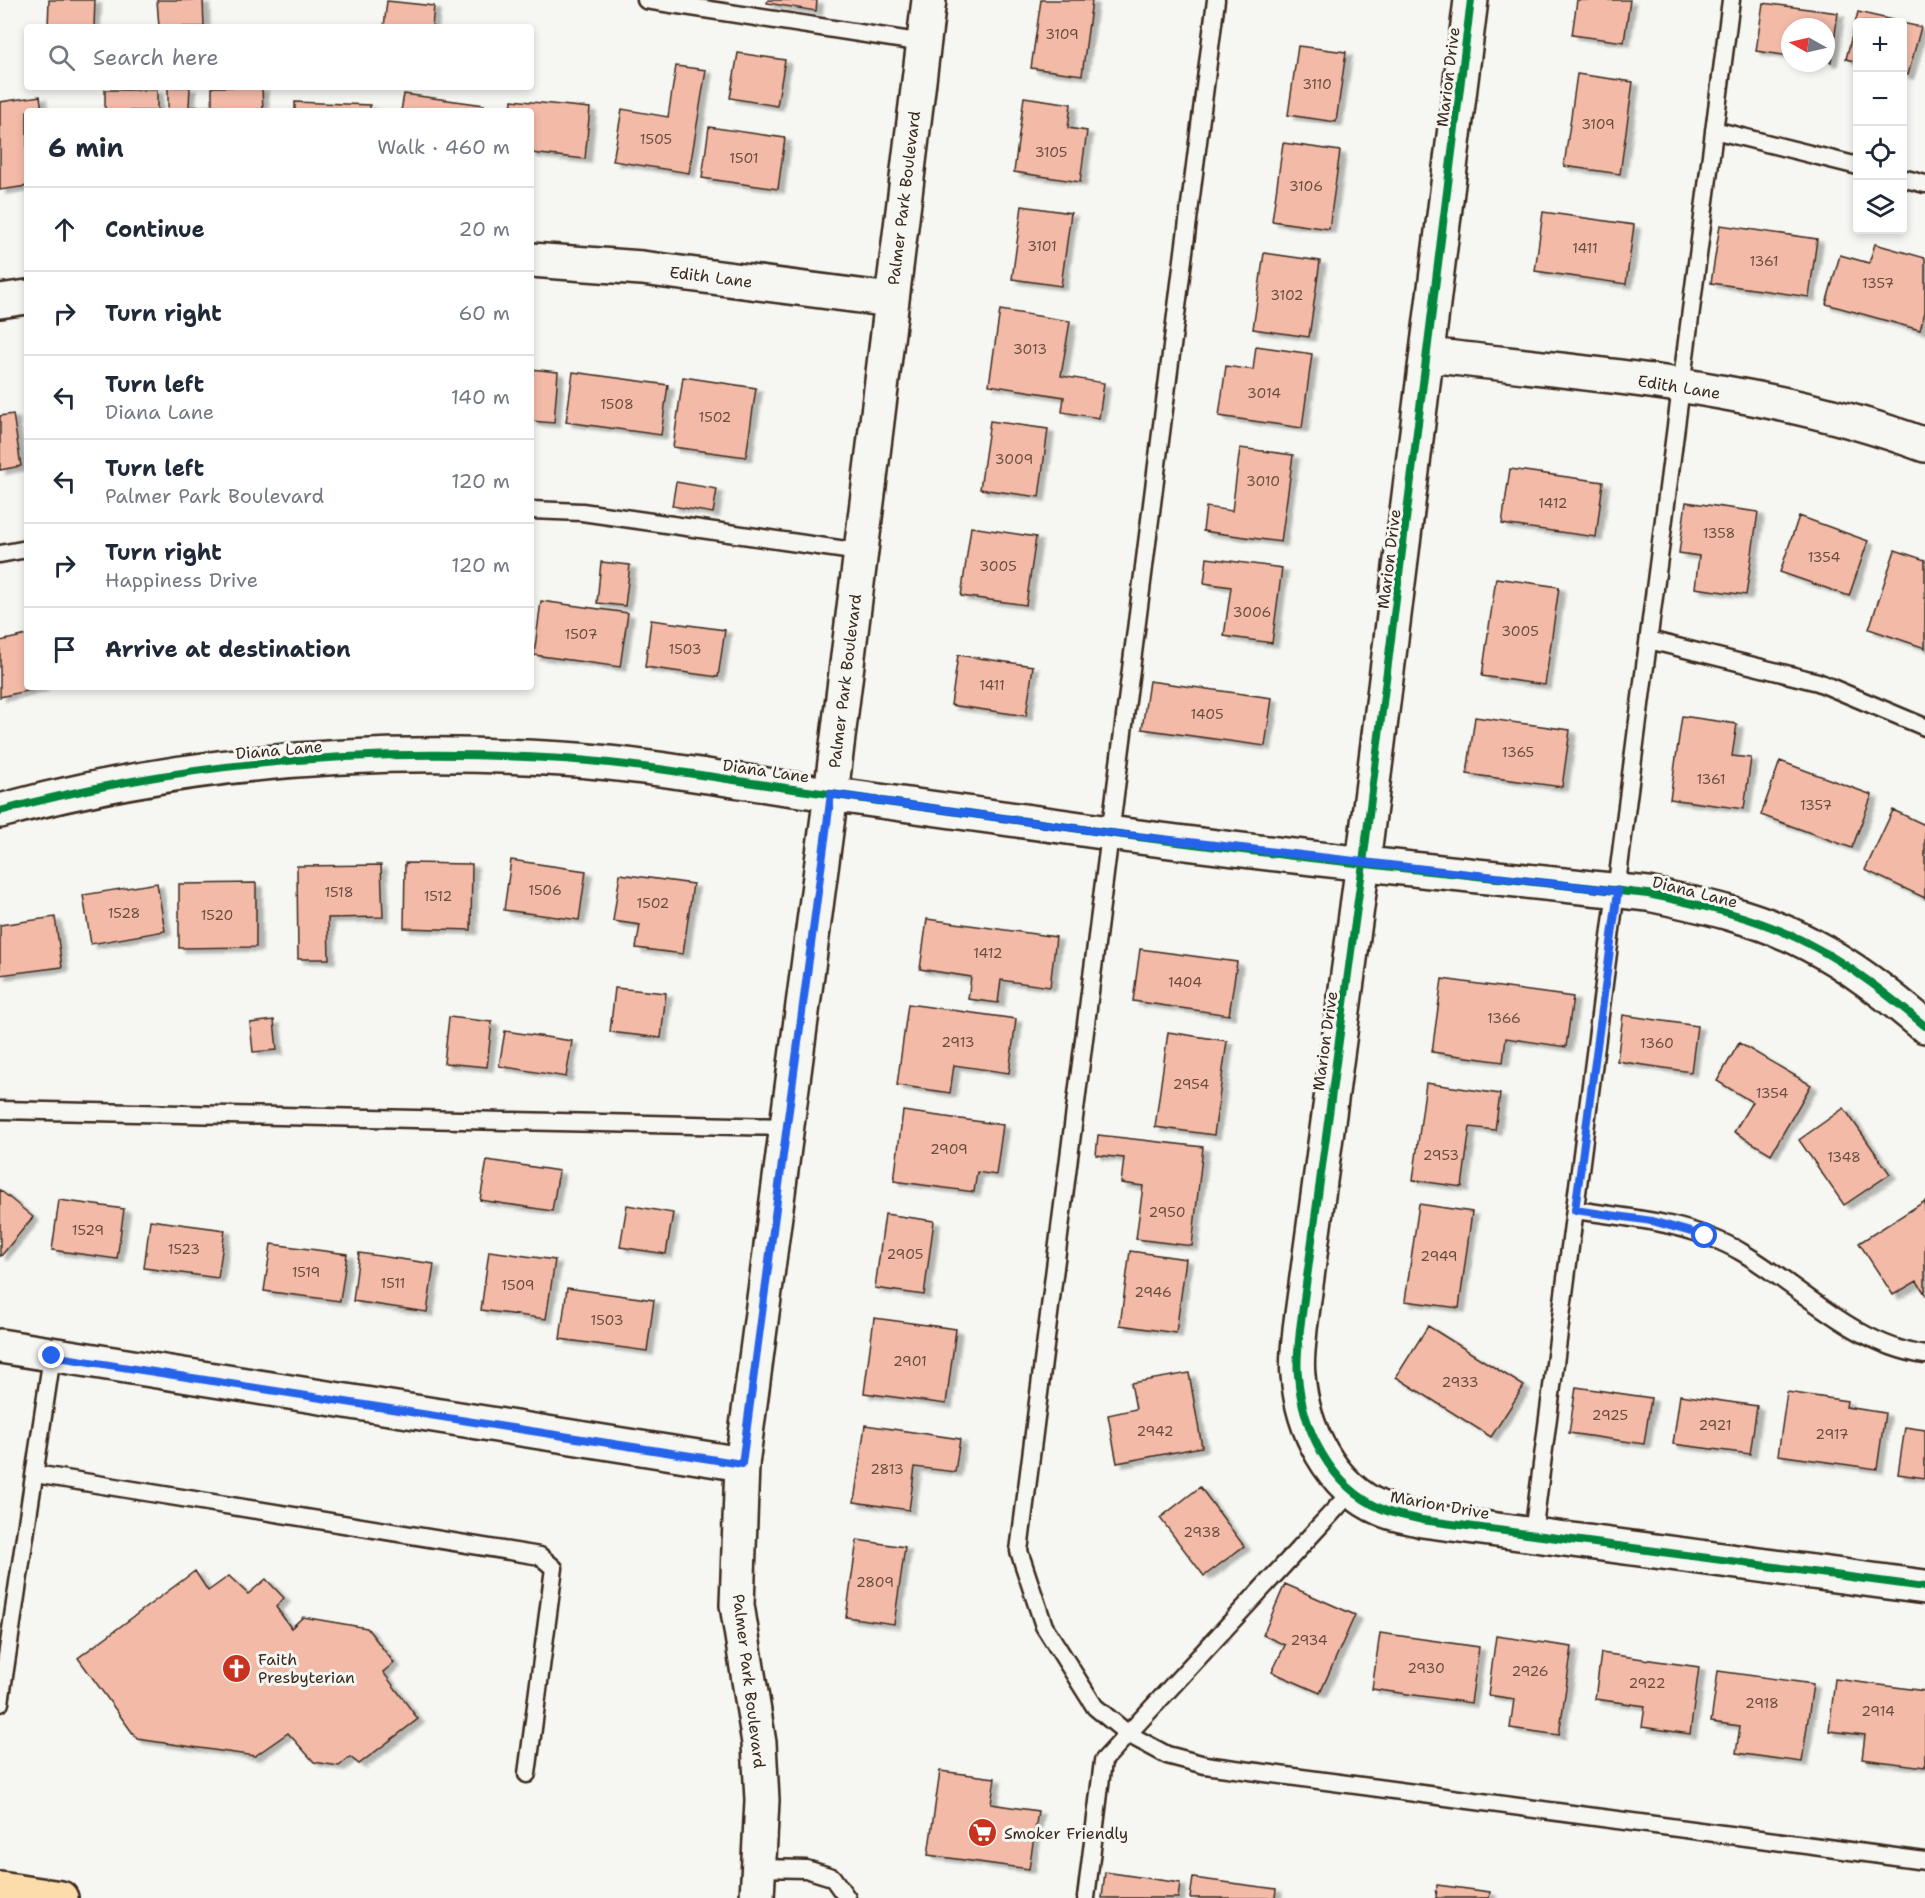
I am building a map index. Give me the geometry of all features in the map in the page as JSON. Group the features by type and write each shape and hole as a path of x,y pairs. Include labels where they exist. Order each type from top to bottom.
{"main road":[{"path":"0,1889 58,1898"}],"street":[{"name":"Palmer Park Boulevard","path":"758,1883 762,1800 759,1743 737,1605 742,1464 831,794 929,0"},
{"name":"Marion Drive","path":"1471,0 1363,863 1301,1317 1298,1374 1305,1419 1322,1454 1351,1492 1383,1510 1422,1520 1925,1587"},
{"name":"Edith Lane","path":"534,260 642,268 891,300"},
{"path":"0,302 24,298"},
{"name":"Edith Lane","path":"1428,355 1681,385 1811,410 1925,446"},
{"name":"Diana Lane","path":"0,811 50,798 210,769 393,755 482,755 566,759 663,770 1110,833 1618,891 1707,906 1808,943 1849,967 1925,1026"},
{"path":"0,1346 742,1464"}],"lane":[{"path":"646,0 924,43"},
{"path":"1216,0 1019,1551 1044,1626 1095,1707 1128,1734 1167,1755 1205,1765 1925,1861"},
{"path":"1533,1534 1618,891 1731,0"},
{"path":"1714,130 1853,165"},
{"path":"1907,179 1925,184"},
{"path":"534,510 582,512 860,552"},
{"path":"0,554 24,550"},
{"path":"1649,640 1818,682 1925,727"},
{"path":"0,1110 787,1127"},
{"path":"1575,1210 1652,1221 1705,1236 1742,1252 1857,1330 1900,1351 1925,1355"},
{"path":"0,1703 7,1605 34,1474 52,1356"},
{"path":"34,1474 540,1556 554,1568 527,1774"},
{"path":"1086,1898 1104,1761 1351,1492"},
{"path":"758,1883 806,1869 832,1877 848,1898"}],"building":[{"path":"49,0 95,0 94,24 48,24"},
{"path":"157,0 203,0 204,24 159,24"},
{"path":"768,0 817,0 816,11 767,3"},
{"path":"1041,0 1092,0 1082,75 1031,68"},
{"path":"1577,0 1630,0 1624,42 1572,35"},
{"path":"387,1 434,6 432,24 384,24"},
{"path":"1763,3 1838,13 1835,34 1835,18 1781,18 1781,55 1756,51"},
{"path":"1858,12 1884,18 1856,18"},
{"path":"1907,24 1921,27 1907,75"},
{"path":"1853,32 1853,61 1846,59"},
{"path":"1298,46 1346,52 1336,122 1288,115"},
{"path":"738,53 785,60 777,106 730,98"},
{"path":"676,66 706,70 689,173 613,161 622,109 668,117"},
{"path":"1577,74 1633,82 1620,174 1564,166"},
{"path":"105,90 157,90 157,108 105,108"},
{"path":"168,90 190,90 189,107 212,106 212,90 262,90 263,108 168,108"},
{"path":"404,94 484,105 484,108 402,108"},
{"path":"40,96 42,108 24,108 24,186 0,190 0,102"},
{"path":"1024,97 1071,104 1068,128 1087,131 1080,182 1014,172"},
{"path":"512,100 590,108 585,159 534,153 534,108 511,108"},
{"path":"295,102 370,105 370,108 295,108"},
{"path":"709,127 785,138 778,189 702,178"},
{"path":"1283,143 1340,151 1329,229 1272,221"},
{"path":"1022,206 1071,213 1061,286 1012,279"},
{"path":"1543,212 1634,225 1626,284 1535,271"},
{"path":"1720,225 1817,239 1809,297 1711,283"},
{"path":"1875,244 1925,258 1925,312 1920,330 1826,304 1840,255 1869,263"},
{"path":"1264,253 1320,261 1309,337 1253,329"},
{"path":"1000,310 1070,321 1061,376 1104,383 1099,418 1062,412 1064,397 989,385"},
{"path":"1256,346 1312,354 1302,428 1219,416 1226,366 1253,370"},
{"path":"534,369 558,372 554,423 534,421"},
{"path":"573,372 668,385 661,435 566,422"},
{"path":"683,377 756,388 746,457 673,447"},
{"path":"13,414 21,466 0,470 0,416"},
{"path":"990,421 1048,429 1039,497 980,489"},
{"path":"1240,448 1293,455 1281,542 1203,531 1206,507 1232,511"},
{"path":"1510,469 1603,482 1596,537 1502,524"},
{"path":"676,482 717,489 713,513 672,506"},
{"path":"1686,502 1758,512 1746,595 1695,588 1699,556 1679,553"},
{"path":"1799,516 1868,541 1849,596 1780,572"},
{"path":"971,527 1036,537 1026,605 961,596"},
{"path":"1895,550 1925,560 1925,648 1869,629"},
{"path":"1207,558 1282,568 1272,643 1224,636 1231,587 1204,583"},
{"path":"601,562 630,565 625,606 597,603"},
{"path":"1496,578 1559,587 1545,685 1482,676"},
{"path":"541,601 628,613 620,667 534,655"},
{"path":"651,620 725,630 718,677 645,667"},
{"path":"24,636 24,690 30,690 0,697 0,641"},
{"path":"958,655 1033,666 1026,716 951,705"},
{"path":"1149,681 1272,698 1265,746 1142,729"},
{"path":"1682,716 1737,724 1732,756 1751,758 1744,809 1670,799"},
{"path":"1475,717 1570,730 1562,787 1467,774"},
{"path":"1780,761 1872,795 1852,848 1761,815"},
{"path":"1893,810 1925,825 1925,898 1865,870"},
{"path":"511,860 586,871 579,920 504,910"},
{"path":"405,863 472,864 471,930 404,928"},
{"path":"381,865 383,917 328,918 329,959 298,959 297,866"},
{"path":"620,874 693,884 683,954 636,948 640,925 613,921"},
{"path":"157,883 165,931 91,944 83,895"},
{"path":"256,883 256,947 179,948 179,884"},
{"path":"55,917 62,967 0,975 0,925"},
{"path":"927,919 1056,937 1050,987 1001,980 998,1003 968,999 971,977 920,969"},
{"path":"1140,949 1237,962 1229,1015 1133,1001"},
{"path":"1442,979 1573,997 1566,1047 1506,1038 1503,1062 1432,1052"},
{"path":"615,988 666,993 661,1038 610,1032"},
{"path":"908,1004 1016,1019 1009,1073 954,1065 950,1093 897,1085"},
{"path":"1623,1015 1697,1026 1691,1072 1617,1061"},
{"path":"449,1017 492,1022 487,1067 444,1063"},
{"path":"274,1020 277,1050 253,1052 250,1023"},
{"path":"505,1031 572,1041 566,1077 499,1066"},
{"path":"1168,1032 1227,1041 1214,1135 1155,1127"},
{"path":"1739,1043 1811,1085 1771,1154 1734,1132 1752,1102 1717,1081"},
{"path":"1426,1083 1500,1094 1495,1130 1470,1127 1462,1187 1413,1180"},
{"path":"1844,1108 1890,1174 1844,1205 1799,1140"},
{"path":"903,1111 1003,1125 996,1175 977,1172 974,1192 894,1181"},
{"path":"1098,1135 1203,1147 1192,1246 1136,1239 1143,1186 1121,1183 1124,1158 1096,1155"},
{"path":"487,1160 559,1171 552,1211 480,1200"},
{"path":"0,1190 33,1217 1,1256 0,1256"},
{"path":"59,1200 124,1209 117,1259 52,1250"},
{"path":"1925,1201 1925,1294 1917,1281 1893,1295 1859,1243"},
{"path":"1419,1204 1472,1212 1459,1308 1405,1301"},
{"path":"627,1205 673,1213 666,1254 620,1247"},
{"path":"885,1214 934,1221 924,1295 875,1288"},
{"path":"150,1220 225,1230 218,1278 144,1268"},
{"path":"271,1244 347,1254 340,1301 264,1291"},
{"path":"489,1251 555,1260 546,1319 481,1310"},
{"path":"1130,1251 1186,1259 1176,1333 1120,1325"},
{"path":"359,1253 434,1264 427,1312 353,1301"},
{"path":"567,1288 654,1300 647,1351 560,1339"},
{"path":"874,1318 956,1329 946,1404 864,1393"},
{"path":"1428,1326 1524,1386 1491,1437 1396,1377"},
{"path":"1189,1373 1202,1447 1117,1463 1108,1415 1136,1409 1131,1383"},
{"path":"1576,1387 1651,1398 1644,1444 1569,1433"},
{"path":"1787,1392 1847,1401 1846,1407 1885,1413 1877,1469 1778,1455"},
{"path":"1680,1395 1757,1406 1750,1454 1673,1444"},
{"path":"865,1425 960,1439 955,1472 915,1467 909,1510 854,1502"},
{"path":"1905,1427 1925,1430 1925,1478 1898,1474"},
{"path":"1200,1487 1244,1546 1204,1576 1160,1518"},
{"path":"857,1540 905,1547 894,1624 846,1617"},
{"name":"Faith Presbyterian","path":"195,1571 208,1591 229,1576 248,1594 266,1579 284,1598 276,1607 291,1628 303,1617 367,1628 394,1663 383,1672 418,1719 359,1764 350,1757 339,1766 314,1762 288,1733 255,1756 137,1739 78,1658"},
{"path":"1285,1584 1355,1615 1320,1693 1272,1672 1285,1645 1263,1635"},
{"path":"1380,1633 1479,1647 1471,1703 1372,1689"},
{"path":"1496,1636 1572,1647 1559,1735 1510,1728 1514,1699 1488,1695"},
{"path":"1601,1653 1699,1667 1690,1734 1642,1727 1645,1706 1595,1699"},
{"path":"1718,1671 1813,1684 1802,1762 1736,1753 1740,1726 1711,1722"},
{"path":"1835,1679 1925,1691 1925,1767 1862,1759 1865,1735 1829,1731"},
{"name":"Smoker Friendly","path":"940,1771 995,1778 991,1804 1038,1811 1029,1869 928,1855"},
{"path":"1105,1872 1180,1883 1178,1898 1102,1898"},
{"path":"1193,1878 1276,1889 1275,1898 1190,1898"},
{"path":"1437,1885 1490,1892 1489,1898 1436,1898"}],"cycle path":[{"path":"1471,0 1363,863 1300,1329 1297,1369 1306,1415 1322,1454 1334,1471 1364,1499 1391,1513 1422,1520 1925,1587"},
{"path":"0,811 138,780 209,769 279,762 421,755 563,759 619,764 1139,837 1648,894 1730,913 1790,935 1855,971 1925,1026"}],"place":[{"name":"Faith Presbyterian","path":"237,1668"},
{"name":"Smoker Friendly","path":"983,1833"}],"route":[{"path":"52,1356 742,1464 831,794 1110,833 1618,891 1575,1210 1652,1221 1705,1236"}]}
